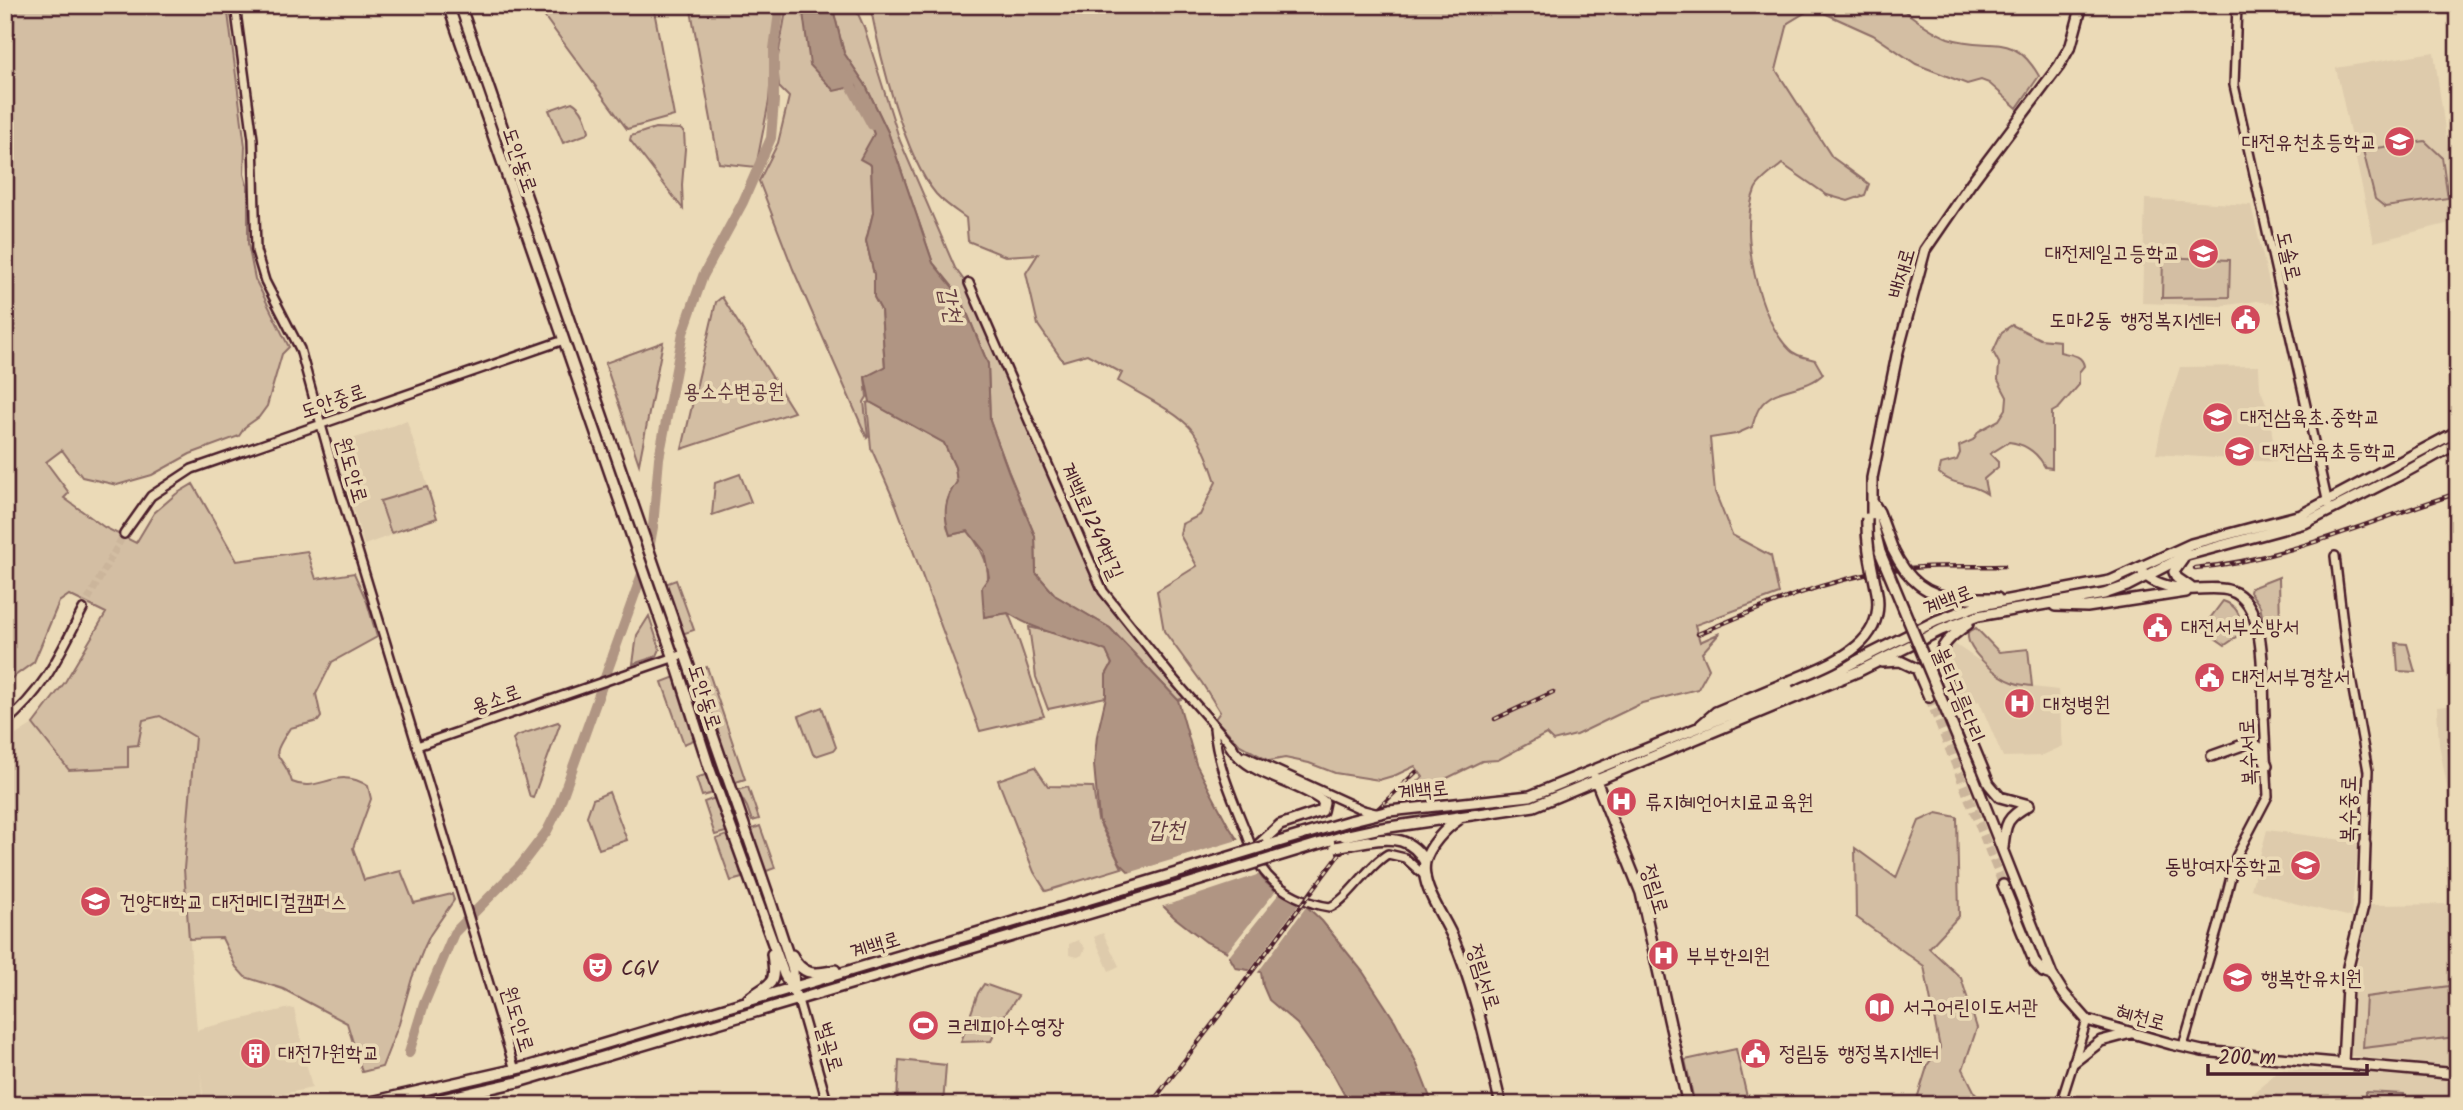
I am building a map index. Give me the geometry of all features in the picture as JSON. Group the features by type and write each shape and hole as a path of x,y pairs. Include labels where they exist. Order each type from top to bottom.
{"main road":[{"name":"도안동로","path":"448,5 709,766 786,979 793,989"},
{"name":"도안동로","path":"460,5 612,439 637,521 784,945 794,976 793,989"},
{"name":"배재로","path":"1880,552 1872,519 1872,478 1894,366 1925,250 1971,183 2059,66 2071,45 2082,5"},
{"name":"도안중로","path":"564,340 575,336"},
{"name":"계백로","path":"358,1105 515,1070 1128,888 1263,844 1375,813 1530,796 1833,673 1936,621 1976,606 2143,573 2192,553 2305,523 2329,506 2458,431"},
{"name":"계백로","path":"416,1105 518,1082 1135,900 1344,835 1534,806 1877,662 1941,630 1978,616 2104,594 2191,544 2329,506 2458,443"},
{"path":"1696,730 1716,712 1856,649 1869,634 1875,624 1878,597 1868,558 1867,518 1872,478"},
{"path":"1871,500 1879,512 1893,550 1910,579 1937,595 2006,599"},
{"name":"불티구름다리","path":"1880,552 1972,774"},
{"path":"2192,553 2178,564 2175,572 2178,579 2195,590"},
{"name":"복수서로","path":"2143,573 2164,586 2195,590 2230,590 2243,597 2251,608 2260,641 2264,715"},
{"path":"2045,605 2087,607 2195,590"},
{"path":"1978,616 1951,637 1941,650 1939,660 1989,784 2000,797 2029,805 2013,813 2007,822 2003,850"},
{"path":"1833,673 1831,658 1851,665"},
{"path":"1877,662 1900,661 1917,669 1929,697"},
{"path":"2211,756 2250,742 2259,747 2267,765"},
{"path":"1230,745 1236,754 1252,765 1303,788 1324,802 1322,811 1280,825 1263,844"},
{"name":"정림로","path":"1592,770 1641,893 1688,1105"},
{"name":"혜천로","path":"1972,774 2052,975 2064,994 2087,1020 2202,1051 2458,1074"},
{"path":"1986,808 1989,784"},
{"path":"1322,842 1335,847 1384,838 1402,839 1418,851 1425,862 1439,838 1460,818"},
{"name":"복수중로","path":"2343,1063 2348,967 2363,906 2365,844"},
{"name":"정림서로","path":"1425,862 1426,878 1461,959 1501,1105"},
{"path":"2003,885 2035,963 2043,972 2052,975"},
{"path":"743,1003 771,985 775,979 771,938"},
{"path":"784,945 806,972 818,974 855,969"},
{"path":"793,989 798,1000"},
{"path":"2074,1062 2101,1041 2132,1033"}],"street":[{"name":"원도안로","path":"235,5 253,139 256,251 265,281 300,349 515,1070"},
{"name":"도솔로","path":"2236,5 2234,85 2329,506"},
{"name":"계백로1249번길","path":"969,283 1103,591 1230,745 1256,764 1375,813"},
{"name":"도안중로","path":"124,534 151,496 173,479 211,461 564,340"},
{"name":"복수중로","path":"2335,556 2347,657 2368,771 2365,844"},
{"path":"5,723 27,705 42,686 83,609"},
{"path":"674,658 684,654"},
{"name":"용소로","path":"417,746 674,658"},
{"name":"복수서로","path":"2183,1046 2236,857 2268,796 2264,715"},
{"path":"1214,727 1215,743 1231,798 1257,862 1278,887 1330,907 1388,854 1405,858 1426,878"},
{"name":"벌곡로","path":"798,1000 828,1105"},
{"path":"2060,1105 2087,1020"}],"shaded area":[{"name":"대전유천초등학교","path":"2434,52 2458,221 2374,242 2336,68"},
{"name":"대전제일고등학교","path":"2145,199 2251,205 2274,304 2257,301 2220,306 2142,303"},
{"name":"대전삼육초.중학교","path":"2259,366 2260,388 2269,411 2276,462 2156,454 2162,423 2180,367"},
{"path":"407,421 438,518 364,545 334,445"},
{"name":"대청병원","path":"1953,643 2015,685 2058,690 2063,746 2041,756 2003,757 1979,701 1959,708 1943,665 1943,655"},
{"path":"2458,705 2458,792 2448,791 2439,744 2437,707"},
{"name":"건양대학교 대전메디컬캠퍼스","path":"160,716 195,737 184,869 203,1105 5,1105 5,742 33,724 69,769 128,767 128,745 138,745 142,720"},
{"name":"동방여자중학교","path":"2267,830 2358,842 2351,917 2251,889"},
{"path":"2458,904 2458,1067 2350,1056 2354,982 2369,905"},
{"path":"1103,933 1119,966 1109,971 1094,937"},
{"path":"1078,940 1085,948 1082,955 1069,955 1069,944"},
{"path":"294,1009 312,1088 231,1105 204,1105 196,1032 199,1029"},
{"path":"2280,1069 2458,1079 2458,1105 2175,1104 2186,1097 2212,1102 2214,1098 2261,1098 2250,1097"}],"green space":[{"path":"5,5 227,5 245,146 248,244 255,279 289,347 282,354 267,406 239,436 190,454 152,475 117,485 82,477 62,450 46,462 69,493 64,498 104,527 136,543 154,513 176,494 193,484 237,561 307,551 316,579 354,573 367,602 377,637 332,662 316,694 321,717 318,721 290,728 277,752 292,782 311,785 347,778 368,786 371,799 353,848 364,880 401,871 414,903 452,894 454,900 424,948 382,1067 362,1072 347,1023 283,989 245,977 236,967 222,938 189,939 184,869 195,737 160,716 143,720 138,745 128,746 128,767 69,770 33,724 65,682 106,613 69,595 59,602 34,662 5,683"},
{"path":"536,5 653,5 674,116 627,129"},
{"path":"690,5 776,5 769,101 756,167 719,163"},
{"path":"787,5 802,5 856,86 874,134 871,165 873,213 866,241 874,274 874,297 881,310 885,368 865,377 867,438 793,269 759,181 778,143 789,97 779,87 777,62"},
{"path":"832,5 854,5 864,27 900,141 955,268 968,286 1098,592 1184,698 1178,700 1110,628 1056,596 1036,573 1035,536 990,421 988,364 960,296 933,263 888,132 865,84 844,53"},
{"path":"870,5 1897,5 1928,28 1948,38 1999,45 2019,52 2039,76 2017,108 1989,83 1981,80 1967,84 1916,64 1873,35 1813,8 1788,23 1776,70 1832,157 1869,184 1865,195 1848,201 1827,195 1782,164 1757,187 1750,207 1750,251 1769,318 1790,350 1815,360 1823,374 1808,384 1766,400 1757,411 1752,427 1736,434 1710,438 1715,492 1732,535 1771,556 1779,594 1695,625 1700,642 1720,633 1702,653 1709,669 1698,689 1642,703 1576,735 1553,741 1546,734 1498,760 1482,761 1429,787 1406,792 1423,777 1415,766 1379,780 1335,773 1309,763 1285,758 1269,761 1240,745 1215,719 1220,712 1164,631 1157,591 1197,566 1180,535 1182,524 1200,515 1216,482 1204,449 1187,424 1118,381 1122,373 1087,354 1063,361 1038,325 1026,273 1038,254 1005,256 968,241 966,218 936,194 914,156 887,77"},
{"path":"572,102 581,111 589,131 563,143 549,110"},
{"path":"655,128 680,129 684,132 683,209 630,140 631,136"},
{"path":"2425,141 2442,157 2448,198 2385,207 2375,199 2363,150"},
{"path":"2163,257 2230,260 2229,297 2162,298"},
{"name":"용소수변공원","path":"722,297 794,412 682,449 716,302"},
{"path":"2012,325 2040,339 2060,341 2060,352 2078,357 2084,366 2079,372 2079,385 2059,408 2052,412 2052,468 2045,467 2030,450 2009,442 1990,454 1998,462 1998,467 1984,479 1987,494 1949,480 1939,473 1941,464 1957,460 1959,446 1973,440 1979,431 1999,420 2006,409 2007,397 1998,380 1999,363 1993,352 2002,332"},
{"path":"663,342 639,464 605,363"},
{"path":"870,402 944,443 955,467 957,482 946,507 950,535 968,531 982,553 988,571 984,617 1008,613 1044,716 980,731 896,505 871,448 867,403"},
{"path":"740,474 751,502 712,515 715,483"},
{"path":"427,487 437,518 391,533 380,501"},
{"path":"2279,577 2280,628 2265,630 2260,606 2250,592 2251,588"},
{"path":"676,580 694,630 682,634 665,584"},
{"path":"2223,601 2236,609 2244,632 2225,645 2202,629"},
{"path":"649,616 660,649 657,656 633,664 637,635"},
{"path":"1029,627 1078,639 1106,650 1112,664 1106,675 1106,697 1048,709 1036,677"},
{"path":"1976,628 1999,652 2028,649 2032,686 2008,680 1977,655 1968,639 1968,632"},
{"path":"2396,643 2407,644 2415,672 2398,671"},
{"path":"707,667 745,779 733,783 695,671"},
{"path":"675,677 696,739 684,744 662,682"},
{"path":"822,707 836,747 816,756 799,716"},
{"path":"558,722 560,724 533,798 530,797 513,739"},
{"path":"2448,738 2458,741 2458,767 2451,767"},
{"path":"1035,767 1048,786 1093,787 1098,820 1122,868 1046,891 1034,872 998,780"},
{"path":"708,774 713,793 702,796 696,778"},
{"path":"748,787 759,819 752,821 737,790"},
{"path":"609,792 627,840 599,849 587,816 593,799"},
{"path":"715,798 729,831 715,835 704,802"},
{"path":"1937,813 1957,817 1959,916 1929,948 1961,978 1977,1028 1963,1069 1981,1105 1915,1105 1928,1064 1940,1048 1924,966 1856,917 1855,848 1896,878 1919,821"},
{"path":"760,826 775,868 764,872 752,835 752,829"},
{"path":"730,834 742,878 731,881 716,839"},
{"path":"984,984 1018,996 991,1041 961,1042 978,993"},
{"path":"2450,986 2455,1037 2363,1048 2366,997"},
{"path":"1736,1049 1747,1097 1712,1105 1695,1105 1685,1060"},
{"path":"899,1060 946,1065 943,1105 897,1105"},
{"path":"2365,1092 2404,1094 2403,1105 2365,1105"}],"water":[{"name":"갑천","path":"802,5 832,5 844,53 865,84 888,132 933,263 960,296 988,364 990,421 1035,536 1036,573 1056,596 1110,628 1178,700 1196,764 1228,825 1264,881 1276,891 1300,900 1322,921 1363,972 1395,1021 1416,1062 1433,1105 1350,1105 1333,1074 1297,1024 1269,1000 1261,972 1236,968 1226,951 1206,942 1174,917 1120,863 1099,820 1094,765 1106,697 1106,675 1112,664 1106,651 1044,630 1008,613 984,617 982,587 989,577 984,551 968,531 950,535 948,528 947,501 957,482 955,467 944,443 870,402 865,377 885,367 881,310 874,297 874,274 866,241 873,213 871,165 860,159 874,134 856,86 834,91 810,65"}],"pier":[{"path":"1241,839 1263,873 1158,908 1125,874"},
{"path":"1278,888 1282,890 1227,959 1224,956"},
{"path":"1303,898 1309,903 1256,975 1247,974"}],"waterway":[{"path":"409,1053 424,1004 454,933 521,865 547,831 558,809 647,560 653,527 659,458 683,333 703,276 743,202 771,138 774,49 780,5"},
{"name":"갑천","path":"846,76 872,125"}],"tunnel":[{"path":"83,609 124,534"},
{"path":"1929,697 2003,885"}],"railway":[{"path":"2195,568 2229,564 2295,548 2458,493"},
{"path":"1698,634 1790,596 1838,581 1915,567 2004,566"},
{"path":"1495,719 1553,692"},
{"path":"1150,1105 1361,825 1416,772"}],"place":[{"name":"대전유천초등학교","path":"2400,142"},
{"name":"대전제일고등학교","path":"2203,253"},
{"name":"도마2동 행정복지센터","path":"2245,320"},
{"name":"대전삼육초.중학교","path":"2217,417"},
{"name":"대전삼육초등학교","path":"2239,451"},
{"name":"대전서부소방서","path":"2158,627"},
{"name":"대전서부경찰서","path":"2209,677"},
{"name":"대청병원","path":"2020,704"},
{"name":"류지혜언어치료교육원","path":"1622,802"},
{"name":"동방여자중학교","path":"2306,866"},
{"name":"건양대학교 대전메디컬캠퍼스","path":"96,902"},
{"name":"부부한의원","path":"1663,956"},
{"name":"CGV","path":"598,968"},
{"name":"행복한유치원","path":"2238,978"},
{"name":"서구어린이도서관","path":"1880,1007"},
{"name":"크레피아수영장","path":"923,1026"},
{"name":"대전가원학교","path":"255,1053"},
{"name":"정림동 행정복지센터","path":"1756,1053"}]}
